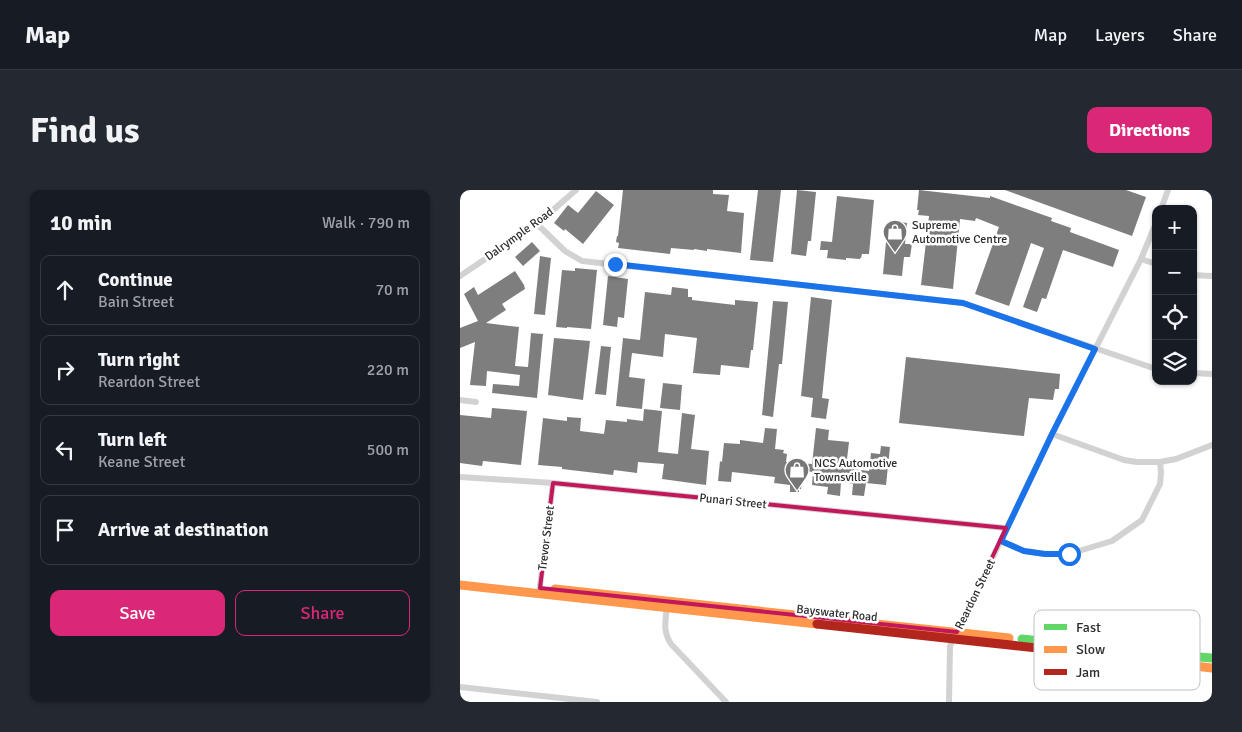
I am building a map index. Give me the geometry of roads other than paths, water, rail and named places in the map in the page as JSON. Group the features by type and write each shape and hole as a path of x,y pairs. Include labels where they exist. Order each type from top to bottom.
{"main road":[{"name":"Bayswater Road","path":"460,579 540,591"},
{"name":"Bayswater Road","path":"460,585 540,591 1034,642"},
{"name":"Bayswater Road","path":"955,635 1034,645"}],"street":[{"name":"Dalrymple Road","path":"460,276 537,224 576,190"},
{"path":"1162,205 1168,190"},
{"path":"537,224 565,251 582,261 963,303 1152,368"},
{"name":"Reardon Street","path":"950,702 950,646 1052,434 1141,259 1152,232"},
{"path":"1141,259 1152,263"},
{"path":"1197,275 1211,276"},
{"path":"1197,373 1212,374"},
{"path":"460,400 476,402"},
{"path":"1052,434 1124,460 1137,462 1160,462 1176,459 1212,445"},
{"path":"1001,541 1024,551 1045,554 1069,554 1112,541 1142,520 1160,484 1162,472 1160,462"},
{"name":"Punari Street","path":"460,477 553,482 1006,528"},
{"name":"Trevor Street","path":"540,591 553,482"},
{"path":"667,604 665,631 671,644 721,699 726,702"},
{"path":"460,687 597,702"}],"place":[{"name":"Supreme Automotive Centre","path":"895,253"},
{"name":"NCS Automotive Townsville","path":"797,491"}]}
